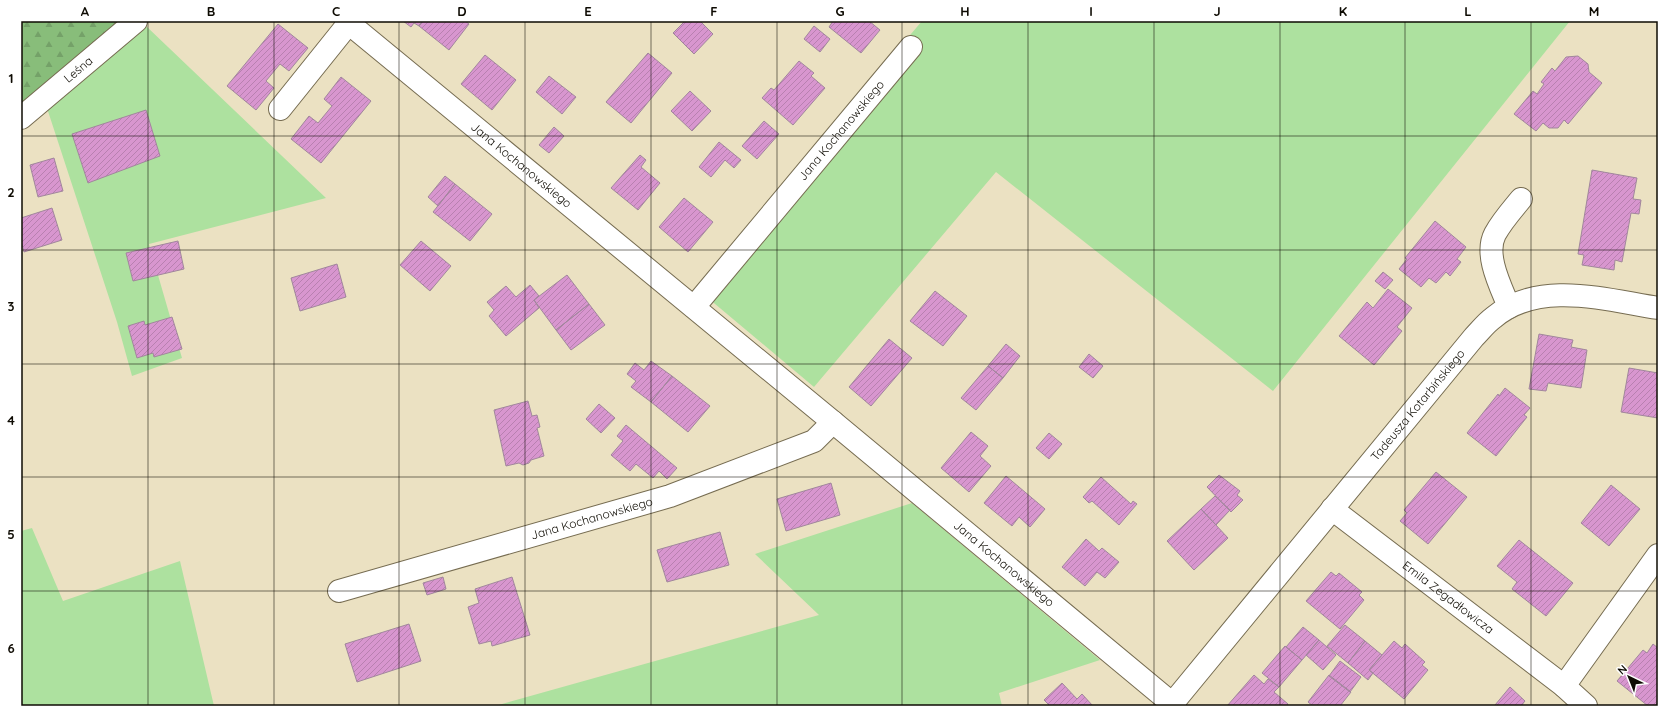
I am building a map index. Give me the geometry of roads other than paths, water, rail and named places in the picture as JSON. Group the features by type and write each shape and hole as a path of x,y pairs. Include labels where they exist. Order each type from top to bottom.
{"street":[{"name":"Leśna","path":"21,118 136,21"},
{"name":"Jana Kochanowskiego","path":"280,109 347,22 694,307 1173,705"},
{"name":"Jana Kochanowskiego","path":"694,307 911,47"},
{"path":"1509,308 1492,257 1492,245 1495,234 1520,199"},
{"name":"Tadeusza Kotarbińskiego","path":"1173,705 1474,337 1494,317 1509,308 1535,298 1566,294 1658,308"},
{"name":"Jana Kochanowskiego","path":"339,591 670,496 814,441 833,422"},
{"name":"Emila Zegadłowicza","path":"1332,509 1564,686 1586,706"},
{"path":"1564,686 1658,555"}]}
